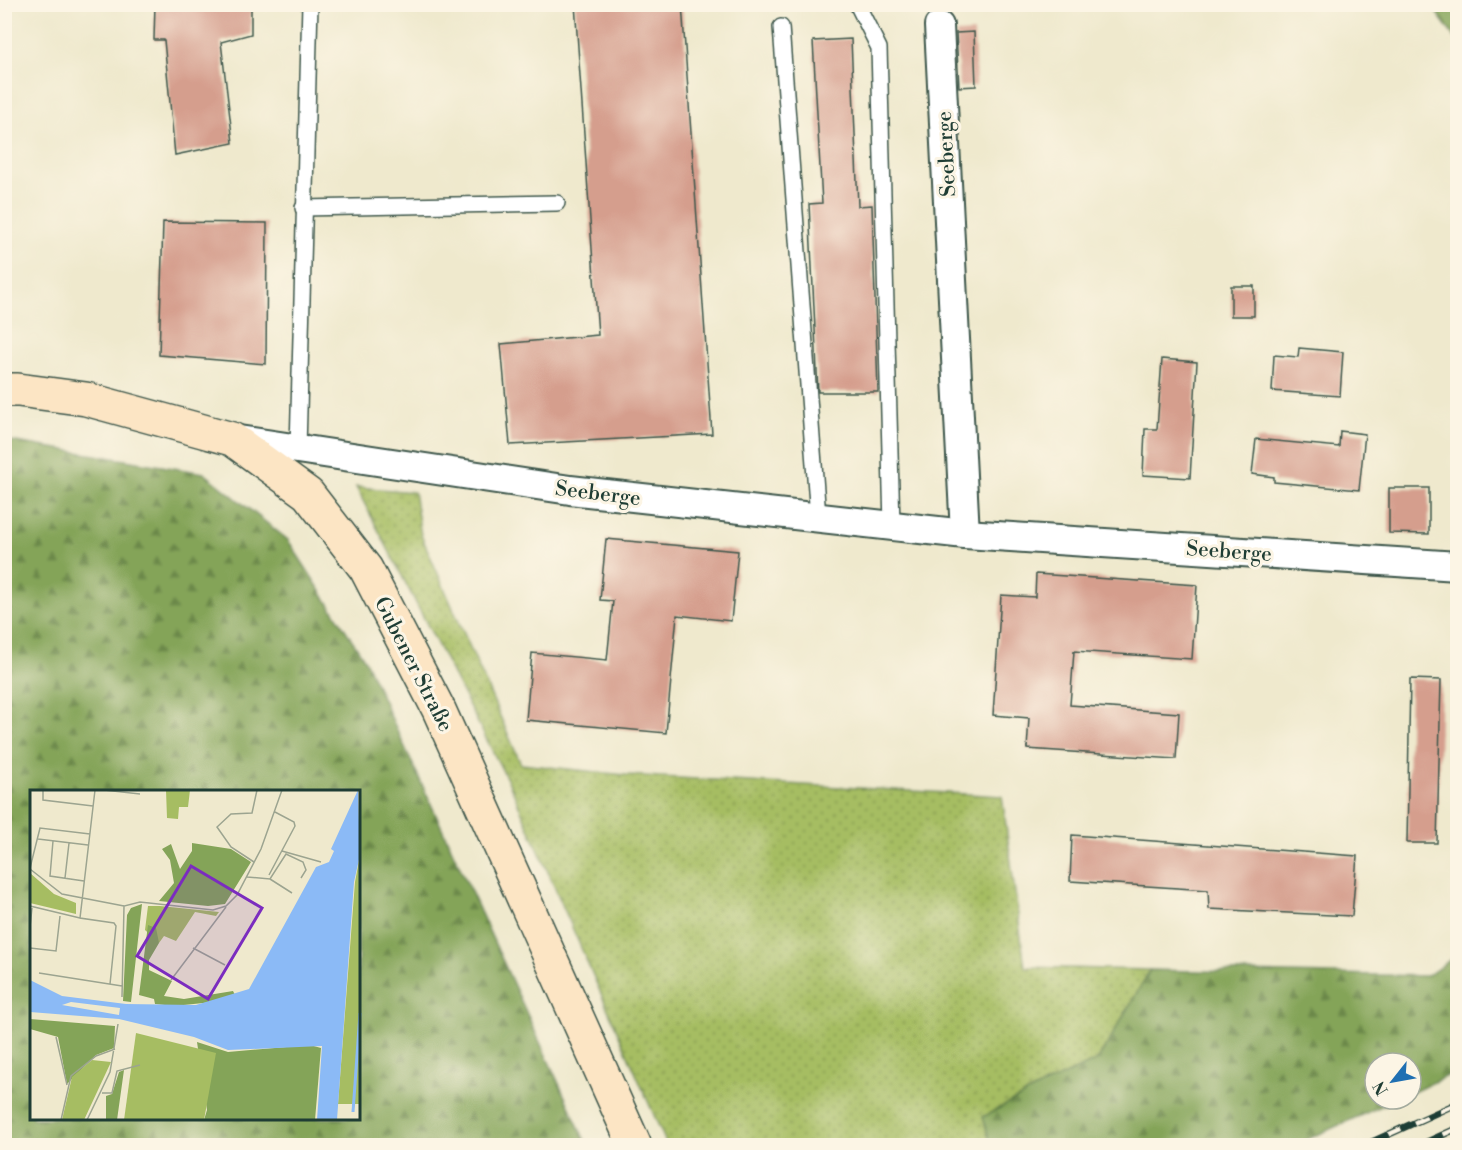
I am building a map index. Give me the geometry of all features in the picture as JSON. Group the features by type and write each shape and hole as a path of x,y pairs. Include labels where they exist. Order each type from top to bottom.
{"main road":[{"name":"Gubener Straße","path":"4,390 86,399 232,439 308,494 366,569 439,710 635,1146"}],"street":[{"name":"Seeberge","path":"939,26 965,534"},
{"name":"Seeberge","path":"232,439 570,490 965,534 1458,566"}],"lane":[{"path":"298,448 310,4"},
{"path":"857,4 879,48 892,525"},
{"path":"781,27 818,517"},
{"path":"303,208 557,203"}],"green space":[{"path":"1431,5 1457,5 1457,41"},
{"path":"4,440 204,473 288,540 365,660 587,1145 5,1145"},
{"path":"356,487 414,492 421,535 521,764 625,775 1002,796 1025,967 1150,970 1098,1060 1039,1087 983,1117 991,1145 667,1145 510,785"},
{"path":"1457,955 1457,1071 1423,1087 1423,1051 1363,1051 1363,1111 1370,1111 1295,1145 991,1145 983,1117 1039,1087 1098,1060 1150,970 1427,976"}],"building":[{"path":"155,4 251,4 251,34 221,42 233,143 175,155 164,40 154,40"},
{"path":"575,4 682,4 712,434 510,445 501,344 598,335"},
{"path":"974,32 976,86 959,87 956,33"},
{"path":"851,39 858,206 872,205 878,392 818,392 809,204 822,203 813,41"},
{"path":"163,222 267,223 266,364 159,355"},
{"path":"1231,286 1254,286 1254,316 1231,316"},
{"path":"1299,348 1343,352 1340,396 1272,391 1274,355 1298,357"},
{"path":"1162,359 1197,362 1190,478 1143,475 1145,429 1157,429"},
{"path":"1340,431 1365,434 1359,490 1274,482 1274,477 1252,474 1256,439 1339,447"},
{"path":"1389,488 1429,488 1429,534 1389,533"},
{"path":"606,539 738,551 731,621 677,615 666,733 526,720 532,653 607,660 613,601 600,600"},
{"path":"1036,574 1197,585 1192,659 1074,651 1070,705 1179,713 1176,759 1027,749 1029,718 993,715 1001,595 1035,597"},
{"path":"1410,679 1441,680 1437,843 1407,843"},
{"path":"1072,835 1357,856 1352,916 1209,909 1208,890 1070,881"}],"railway":[{"path":"1363,1146 1458,1103"},
{"path":"1418,1146 1458,1128"}]}
